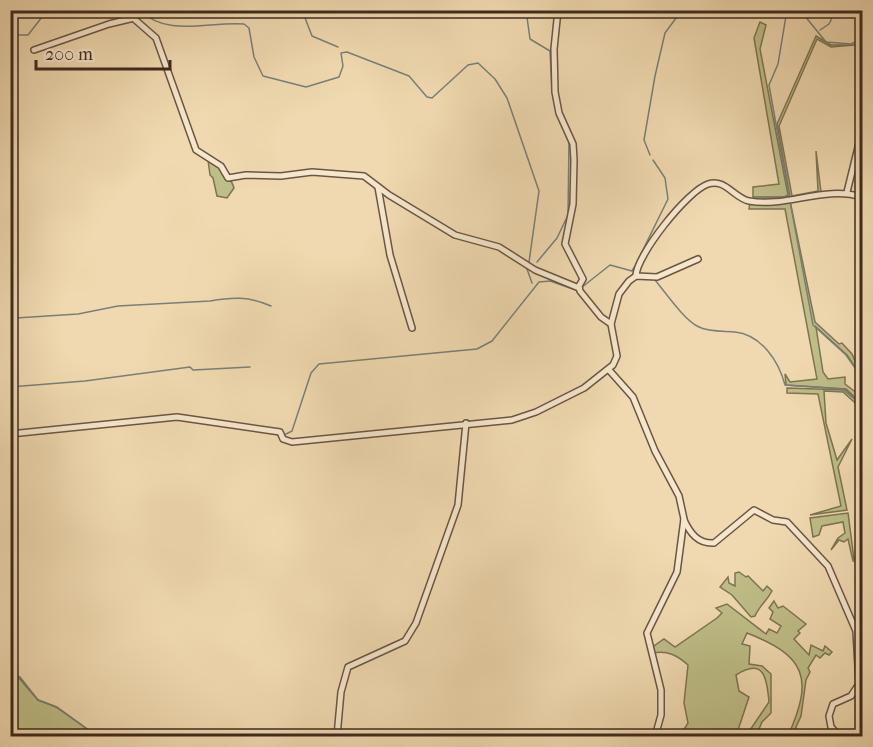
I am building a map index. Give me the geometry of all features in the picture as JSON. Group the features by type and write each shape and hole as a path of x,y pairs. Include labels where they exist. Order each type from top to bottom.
{"street":[{"path":"124,10 156,38 196,150 221,166 228,178 312,172 358,175 368,178 378,188 455,235 499,247 535,270 579,288 601,317 611,324"},
{"path":"558,10 554,49 555,92 558,113 572,141 574,160 573,204 565,244 583,279 579,288"},
{"path":"34,50 109,24 134,18"},
{"path":"847,192 862,131"},
{"path":"10,434 177,417 280,432 283,440 292,442 519,419 576,392 609,370 617,356 611,324 621,290 636,276 641,262 664,225 688,197 708,184 726,186 751,201 788,200 831,192 847,192 862,197"},
{"path":"378,188 390,255 412,328"},
{"path":"636,276 657,277 698,259"},
{"path":"609,370 633,397 655,451 679,496 684,519 695,537 705,543 714,543 754,510 773,520 787,522 828,566 856,631 858,653 857,688 851,696 834,704 830,711 831,727 839,736"},
{"path":"337,736 341,692 348,667 405,641 416,623 458,505 466,423"},
{"path":"656,733 661,715 661,690 647,633 677,572 684,519"}],"green space":[{"path":"760,22 766,25 760,49 788,195 784,197 753,197 753,187 779,184 754,38"},
{"path":"816,36 831,45 855,45 831,47 817,39 779,126 792,196 818,191 816,151 821,192 787,199 752,200 790,197 777,124"},
{"path":"208,160 224,172 232,183 234,188 227,198 217,196"},
{"path":"790,201 815,322 852,354 862,377 847,355 816,327 823,372 828,379 845,377 845,384 862,397 862,404 846,389 786,385 785,374 790,382 817,379 785,209 749,209 750,203"},
{"path":"787,388 846,390 862,406 862,409 843,392 824,391 826,423 837,460 852,439 838,467 847,510 810,515 841,506 818,394 787,393"},
{"path":"848,513 854,559 862,561 862,564 853,561 848,539 844,542 839,540 831,550 838,538 845,533 843,522 822,526 819,535 813,537 810,518"},
{"path":"739,572 748,576 763,591 767,586 772,591 755,616 751,617 732,595 720,587 728,577 729,583 735,586 735,573"},
{"path":"774,601 778,608 783,606 806,624 798,631 800,633 794,639 809,655 811,645 823,651 825,646 832,652 829,655 825,653 820,658 816,655 808,668 810,672 806,680 801,716 792,736 788,736 801,699 802,684 799,671 793,660 782,651 747,633 742,644 750,646 749,664 762,666 771,674 771,713 762,722 756,736 746,736 769,702 767,685 762,673 753,668 745,670 736,675 739,691 749,697 736,736 680,736 688,723 684,703 688,665 672,654 653,653 651,648 664,639 675,647 717,618 722,613 716,608 727,604 766,634 769,629 777,633 781,626 770,619 773,612 769,608"},
{"path":"10,673 19,678 38,700 56,707 97,736 11,736"}],"waterway":[{"path":"10,28 17,35 28,35 42,17 56,10"},
{"path":"140,10 151,19 176,26 244,24 249,28 254,57 263,76 306,87 339,77 343,66 341,53 347,52 409,76 427,97 432,98 468,65 478,63 495,79 507,98 539,191 529,262"},
{"path":"302,10 312,36 338,47"},
{"path":"526,10 530,39 550,51 552,90"},
{"path":"650,155 644,140 655,76 665,33 682,10"},
{"path":"753,197 789,197 769,85 778,64 787,10"},
{"path":"800,10 826,42 851,44 862,39"},
{"path":"820,30 829,24 836,10"},
{"path":"553,94 557,112"},
{"path":"537,262 557,238 568,215 569,141"},
{"path":"581,288 610,265 632,271 635,266 668,199 665,178 653,160"},
{"path":"790,201 813,325 846,355 862,378"},
{"path":"527,269 532,283"},
{"path":"655,280 694,324 707,330 745,334 761,344 774,359 785,385 842,389 862,405"},
{"path":"284,435 292,431 311,373 319,364 477,349 492,341 539,282 550,281 576,290"},
{"path":"10,322 16,318 78,314 118,306 233,298 255,300 271,306"},
{"path":"10,387 85,381 190,367 193,370 250,367"},
{"path":"258,431 279,435"},
{"path":"10,673 20,677 38,700 57,707 97,736"},
{"path":"601,736 606,734 611,736"}]}
